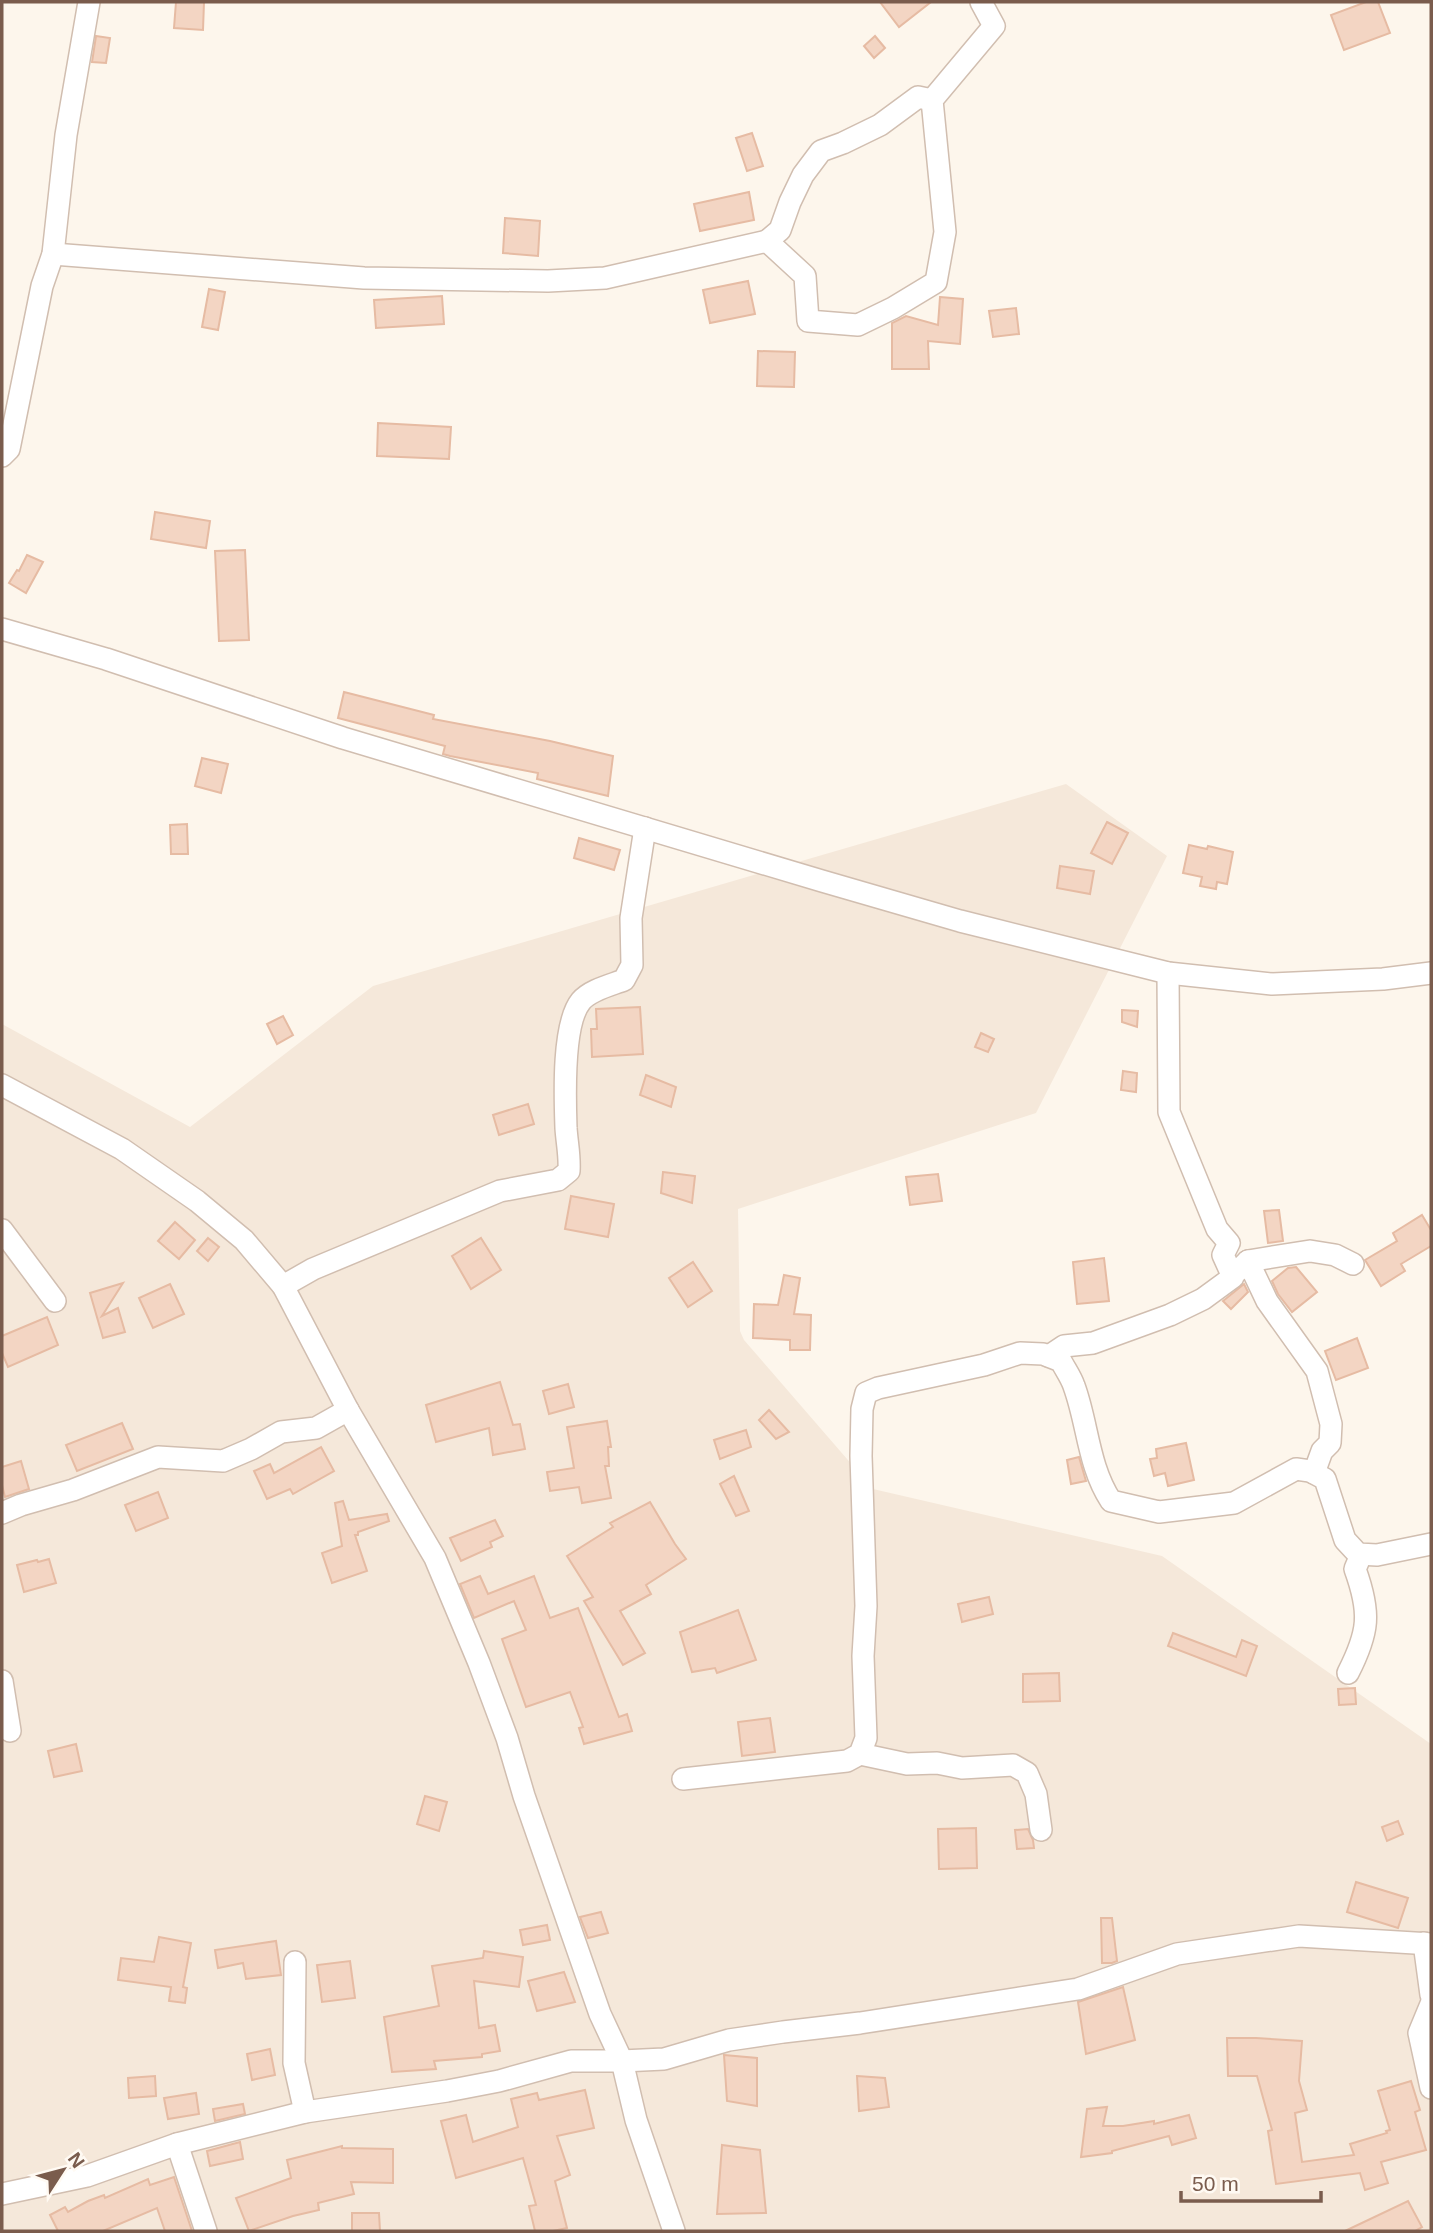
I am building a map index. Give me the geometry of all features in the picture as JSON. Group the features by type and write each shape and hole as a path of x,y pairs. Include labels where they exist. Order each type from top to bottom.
{"street":[{"path":"2,456 9,449 42,286 53,254 66,135 89,2"},
{"path":"767,242 805,276 808,321 858,325 936,282 945,232 932,100 994,26 981,2"},
{"path":"53,254 364,278 548,281 606,278 767,242 780,230 803,175 821,151 880,125 918,97 932,100"},
{"path":"2,629 106,659 344,738 960,921 1168,973 1272,984 1383,979 1431,973"},
{"path":"283,1286 313,1269 500,1191 558,1180 569,1171 566,1066 570,1023 581,1000 624,980 632,965 631,918 645,828"},
{"path":"1168,973 1169,1112 1217,1229 1228,1243 1223,1255 1233,1277"},
{"path":"2,1085 122,1149 197,1201 244,1240 283,1286 348,1410 435,1558 507,1738 524,1796 600,2014 622,2061 636,2120 674,2231"},
{"path":"2,1230 55,1301"},
{"path":"1049,1356 1064,1346 1093,1343 1170,1315 1203,1299 1233,1277 1248,1261 1310,1251 1335,1255 1353,1264"},
{"path":"1248,1261 1267,1301 1317,1371 1331,1424 1330,1443 1322,1451 1314,1472"},
{"path":"860,1754 866,1738 862,1409 866,1393 878,1388 984,1365 1020,1353 1043,1353 1062,1361 1073,1385 1095,1468 1102,1488 1111,1501 1159,1512 1234,1503 1296,1469 1314,1472 1325,1479 1345,1540 1361,1555 1377,1555 1431,1544"},
{"path":"2,1513 74,1490 158,1457 223,1461 281,1432 316,1428 348,1410"},
{"path":"1348,1673 1362,1645 1365,1623 1366,1602 1355,1569 1361,1555"},
{"path":"2,1681 10,1731"},
{"path":"683,1779 847,1761 860,1754 907,1764 937,1763 962,1768 1013,1765 1027,1773 1036,1794 1041,1830"},
{"path":"2,2194 87,2176 177,2144 304,2112 499,2081 571,2060 664,2059 730,2040 1078,1989 1177,1954 1299,1936 1428,1943 1431,1995"},
{"path":"295,1962 295,2063 304,2112"},
{"path":"1431,2004 1419,2033 1431,2088"},
{"path":"177,2144 206,2231"}],"shaded area":[{"path":"1066,784 1167,856 1036,1113 738,1209 740,1331 744,1340 873,1489 1162,1556 1431,1744 1431,2231 2,2231 2,1024 190,1127 373,986"}],"building":[{"path":"176,2 204,2 203,30 174,28"},
{"path":"880,2 931,2 899,27"},
{"path":"1366,2 1378,2 1390,33 1344,50 1331,15"},
{"path":"96,36 110,38 106,63 92,62"},
{"path":"875,36 885,48 874,58 864,46"},
{"path":"752,133 763,166 747,171 736,138"},
{"path":"749,192 754,220 700,231 694,204"},
{"path":"505,218 540,221 538,256 503,253"},
{"path":"748,281 755,314 710,323 703,290"},
{"path":"209,289 225,292 218,330 202,327"},
{"path":"442,296 444,324 376,328 374,300"},
{"path":"940,297 963,299 960,344 928,341 929,369 892,369 892,323 906,316 938,325"},
{"path":"1016,308 1019,334 993,337 989,311"},
{"path":"758,351 795,352 794,387 757,386"},
{"path":"378,423 451,427 449,459 377,456"},
{"path":"155,512 210,521 206,548 151,539"},
{"path":"245,550 249,640 219,641 215,551"},
{"path":"27,555 43,562 26,593 9,583"},
{"path":"344,692 434,715 433,719 613,756 608,796 537,779 538,773 443,754 445,746 338,718"},
{"path":"202,758 228,764 221,793 195,786"},
{"path":"1107,822 1128,833 1112,864 1091,853"},
{"path":"187,824 188,854 171,854 170,825"},
{"path":"579,838 620,850 614,870 574,858"},
{"path":"1189,845 1233,852 1227,884 1217,882 1216,889 1200,886 1202,877 1183,873"},
{"path":"1060,866 1094,871 1090,894 1057,888"},
{"path":"640,1007 643,1054 592,1057 591,1029 597,1029 596,1009"},
{"path":"1122,1010 1138,1011 1137,1027 1122,1022"},
{"path":"283,1016 293,1035 277,1044 267,1024"},
{"path":"981,1033 994,1039 988,1052 975,1047"},
{"path":"1123,1071 1137,1073 1136,1092 1121,1090"},
{"path":"646,1075 676,1087 671,1107 640,1095"},
{"path":"528,1104 534,1124 499,1135 493,1115"},
{"path":"663,1172 695,1176 692,1203 661,1193"},
{"path":"938,1174 942,1201 910,1205 906,1177"},
{"path":"571,1196 614,1204 608,1237 565,1229"},
{"path":"1279,1210 1283,1241 1268,1243 1264,1211"},
{"path":"1422,1215 1431,1230 1431,1246 1401,1264 1405,1271 1381,1286 1365,1260 1397,1241 1393,1233"},
{"path":"175,1222 195,1240 179,1259 158,1241"},
{"path":"208,1238 219,1247 208,1261 197,1251"},
{"path":"481,1238 501,1270 471,1289 452,1256"},
{"path":"1104,1258 1109,1301 1077,1304 1073,1262"},
{"path":"693,1262 712,1291 688,1307 669,1278"},
{"path":"1296,1267 1317,1292 1292,1312 1272,1281 1288,1268"},
{"path":"784,1275 800,1278 794,1314 811,1315 810,1350 790,1350 790,1340 753,1338 754,1304 778,1305"},
{"path":"123,1283 102,1316 118,1308 125,1332 103,1338 90,1293"},
{"path":"170,1284 184,1314 153,1328 139,1298"},
{"path":"1244,1284 1248,1292 1231,1309 1223,1301"},
{"path":"47,1317 58,1345 8,1367 2,1353 2,1336"},
{"path":"1357,1338 1368,1368 1336,1380 1325,1351"},
{"path":"500,1382 513,1425 520,1424 525,1449 493,1455 489,1428 436,1442 426,1405"},
{"path":"568,1384 574,1407 549,1414 543,1391"},
{"path":"769,1410 789,1432 776,1439 759,1420"},
{"path":"607,1421 611,1447 608,1447 609,1466 605,1466 611,1498 582,1503 579,1487 550,1491 547,1472 574,1468 567,1427"},
{"path":"122,1423 133,1449 77,1471 66,1445"},
{"path":"746,1430 751,1447 720,1459 714,1440"},
{"path":"1186,1443 1194,1480 1168,1486 1165,1473 1154,1476 1150,1459 1157,1458 1156,1449"},
{"path":"321,1447 334,1471 293,1494 290,1489 267,1499 254,1471 270,1464 274,1473"},
{"path":"1079,1457 1086,1481 1071,1484 1067,1460"},
{"path":"21,1461 29,1489 5,1497 2,1467"},
{"path":"734,1476 749,1511 736,1516 720,1484"},
{"path":"158,1492 168,1518 136,1531 125,1505"},
{"path":"343,1501 349,1520 387,1514 389,1521 355,1535 367,1571 332,1583 322,1553 342,1546 335,1503"},
{"path":"650,1502 686,1559 646,1585 651,1594 620,1611 645,1653 623,1665 584,1601 593,1597 567,1556 613,1527 610,1523"},
{"path":"495,1520 503,1536 490,1542 492,1547 461,1561 450,1538"},
{"path":"49,1559 56,1583 24,1592 17,1565"},
{"path":"480,1576 488,1594 534,1576 550,1618 578,1608 619,1717 627,1714 632,1731 584,1744 579,1728 583,1727 570,1692 526,1707 502,1639 526,1630 514,1601 474,1618 460,1584"},
{"path":"989,1597 993,1614 962,1622 958,1604"},
{"path":"738,1610 756,1660 717,1673 715,1668 692,1672 680,1632"},
{"path":"1173,1633 1236,1657 1242,1640 1257,1646 1246,1676 1168,1646"},
{"path":"1059,1673 1060,1701 1023,1702 1023,1674"},
{"path":"1355,1688 1356,1704 1339,1705 1338,1689"},
{"path":"770,1718 775,1752 742,1756 738,1722"},
{"path":"76,1744 82,1771 54,1777 48,1751"},
{"path":"425,1796 447,1802 439,1831 417,1824"},
{"path":"1398,1821 1403,1834 1387,1841 1382,1827"},
{"path":"976,1828 977,1868 939,1869 938,1829"},
{"path":"1028,1829 1034,1848 1017,1849 1015,1830"},
{"path":"1356,1882 1408,1898 1398,1928 1347,1912"},
{"path":"601,1912 608,1933 588,1938 580,1917"},
{"path":"1101,1918 1112,1918 1117,1961 1112,1963 1102,1963"},
{"path":"547,1925 550,1940 523,1945 520,1930"},
{"path":"159,1937 191,1943 183,1987 187,1988 185,2003 169,2001 171,1987 118,1980 121,1958 154,1962"},
{"path":"276,1941 281,1975 246,1979 243,1963 218,1968 215,1950"},
{"path":"484,1951 523,1957 519,1987 474,1981 479,2028 495,2025 500,2051 482,2054 482,2057 434,2061 436,2069 392,2072 384,2017 439,2006 432,1966 483,1958"},
{"path":"350,1961 355,1998 322,2002 317,1965"},
{"path":"564,1972 575,2002 537,2011 528,1981"},
{"path":"1123,1987 1135,2040 1086,2054 1078,2002"},
{"path":"1227,2038 1302,2041 1299,2081 1307,2110 1295,2113 1302,2162 1354,2155 1350,2144 1387,2133 1386,2131 1390,2130 1378,2091 1411,2081 1420,2110 1415,2112 1426,2150 1381,2162 1388,2183 1365,2190 1360,2173 1276,2184 1268,2131 1272,2130 1257,2076 1228,2076"},
{"path":"270,2049 275,2075 252,2080 247,2054"},
{"path":"724,2055 757,2058 757,2106 727,2101"},
{"path":"155,2076 156,2096 129,2098 128,2078"},
{"path":"857,2076 885,2078 889,2107 859,2111"},
{"path":"585,2090 594,2128 557,2136 570,2175 555,2181 567,2228 535,2231 529,2206 536,2205 523,2158 456,2178 441,2121 466,2115 473,2142 518,2127 511,2099 537,2093 539,2100"},
{"path":"196,2093 199,2114 168,2119 164,2098"},
{"path":"243,2104 245,2114 215,2121 213,2109"},
{"path":"1107,2107 1103,2126 1154,2121 1154,2124 1189,2115 1196,2138 1172,2145 1169,2136 1112,2153 1081,2157 1087,2109"},
{"path":"240,2142 243,2159 210,2166 207,2151"},
{"path":"722,2145 760,2150 766,2213 717,2214"},
{"path":"342,2146 393,2149 393,2183 351,2182 354,2194 318,2203 319,2210 249,2231 236,2198 291,2178 287,2160"},
{"path":"174,2177 192,2231 165,2231 157,2208 103,2231 58,2231 50,2215 65,2207 68,2212 88,2201 104,2195 105,2198 148,2179 150,2185"},
{"path":"1408,2201 1422,2227 1415,2231 1345,2231"},
{"path":"352,2213 379,2213 380,2231 352,2231"}]}
